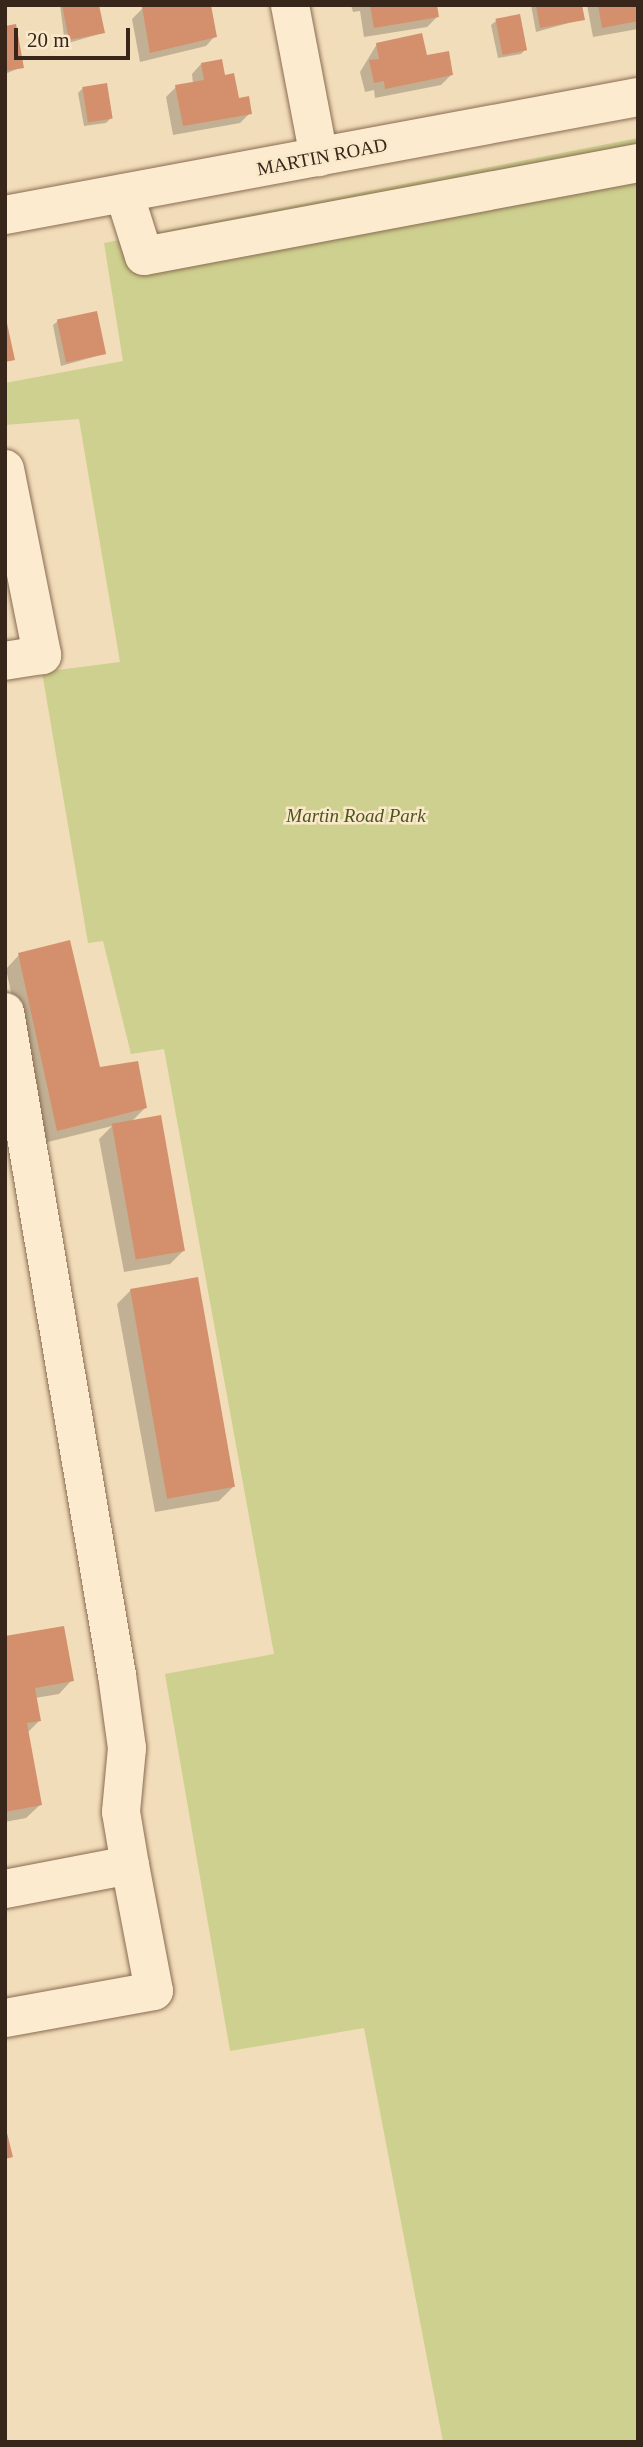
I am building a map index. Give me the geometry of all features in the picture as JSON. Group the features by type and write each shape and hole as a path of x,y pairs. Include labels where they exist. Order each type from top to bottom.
{"street":[{"path":"290,5 319,157"},
{"name":"MARTIN ROAD","path":"5,215 638,97"},
{"path":"124,193 144,256 638,163"},
{"path":"5,468 42,655 5,661"},
{"path":"5,1012 117,1675 127,1748 121,1812 154,1991 5,2018"},
{"path":"5,1889 130,1865"}],"green space":[{"name":"Martin Road Park","path":"638,138 638,2442 443,2442 364,2028 230,2051 165,1674 274,1654 164,1049 131,1054 103,941 88,943 42,672 120,662 79,419 5,425 5,383 123,361 104,243"}],"building":[{"path":"62,5 99,5 105,33 69,40"},
{"path":"211,5 217,37 150,53 142,7"},
{"path":"370,5 437,5 439,17 374,28"},
{"path":"536,5 582,5 585,20 540,28"},
{"path":"598,5 638,5 638,21 602,28"},
{"path":"520,14 527,50 503,55 495,19"},
{"path":"16,24 24,68 5,71 5,26"},
{"path":"422,33 427,55 449,51 453,75 385,89 384,81 374,83 369,60 379,59 376,43"},
{"path":"222,59 225,75 234,73 239,98 249,96 252,114 183,126 175,85 204,80 201,63"},
{"path":"107,83 113,119 88,122 82,87"},
{"path":"97,311 106,354 66,363 57,320"},
{"path":"5,314 15,360 5,362"},
{"path":"70,940 100,1067 138,1061 147,1108 57,1131 18,953"},
{"path":"161,1115 185,1251 136,1260 112,1124"},
{"path":"198,1277 235,1487 167,1499 130,1289"},
{"path":"64,1626 74,1681 35,1688 41,1721 27,1723 42,1805 5,1812 5,1636"},
{"path":"5,2125 13,2157 5,2159"}]}
